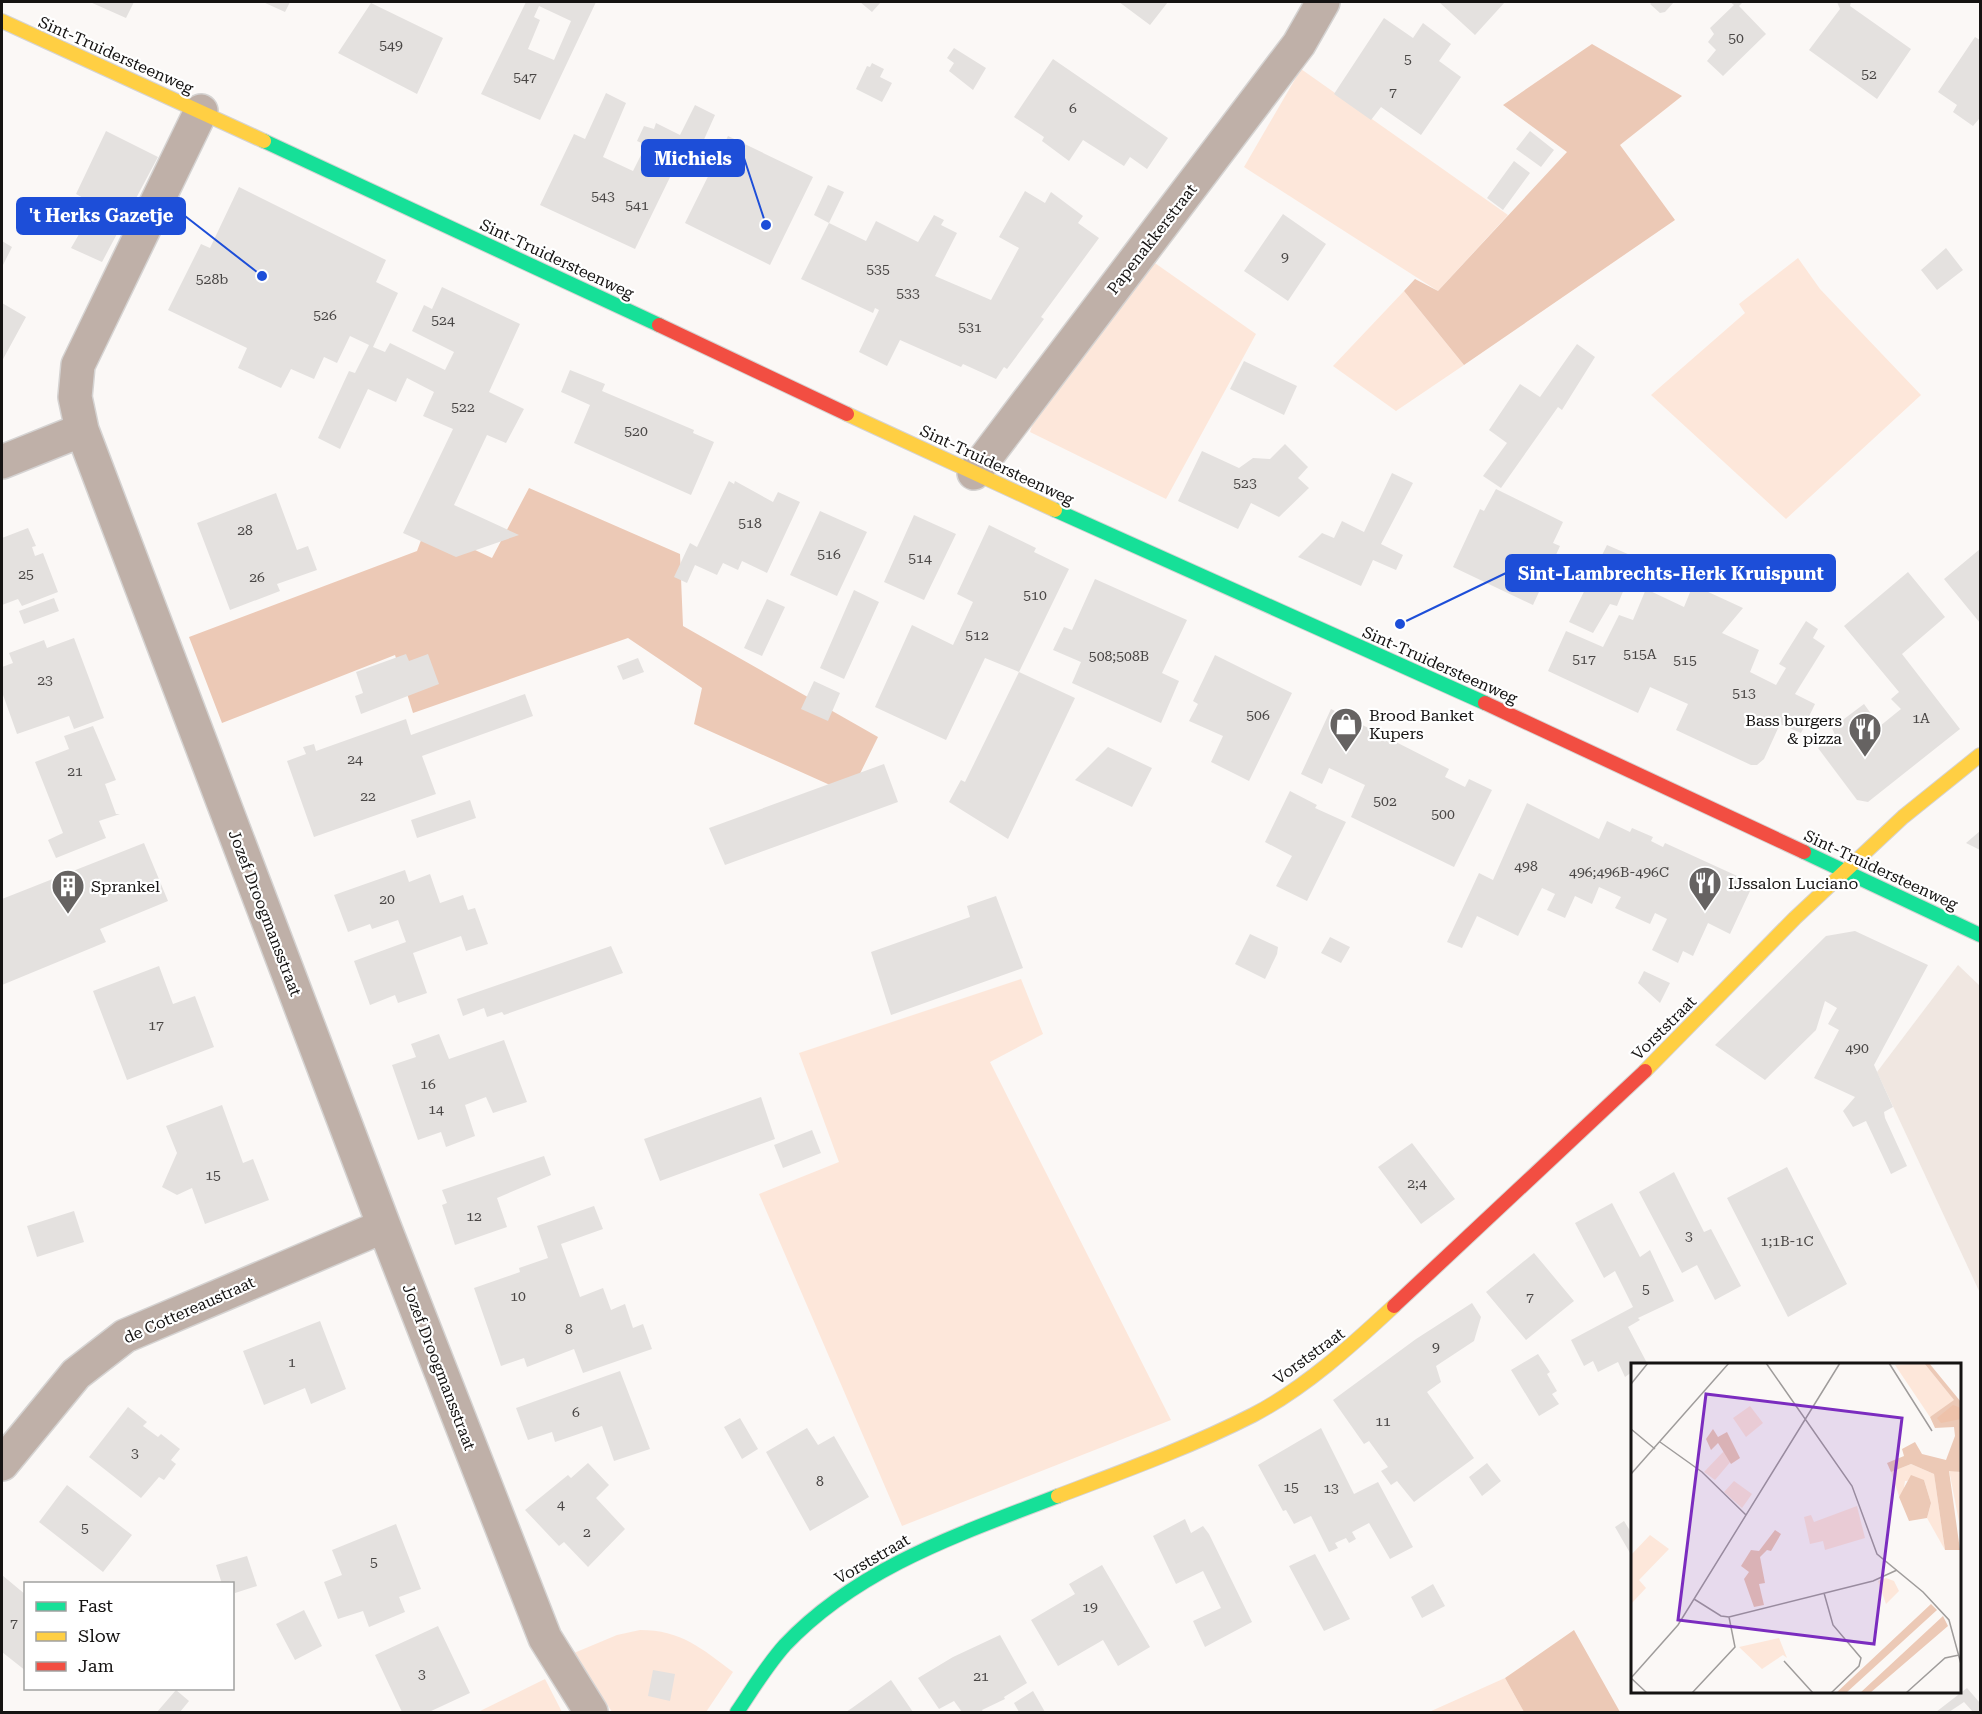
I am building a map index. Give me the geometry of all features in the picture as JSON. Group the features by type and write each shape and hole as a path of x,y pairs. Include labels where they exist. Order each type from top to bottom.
{"main road":[{"name":"Sint-Truidersteenweg","path":"2,21 201,111 974,473 1568,740 1980,935"},
{"name":"Vorststraat","path":"737,1713 784,1646 844,1592 924,1548 1171,1453 1255,1414 1341,1356 1663,1054 1795,918 1903,817 1980,755"}],"street":[{"name":"Papenakkerstraat","path":"974,473 1299,44 1323,2"},
{"name":"Jozef Droogmansstraat","path":"201,111 78,365 75,397 82,430 384,1226 545,1638 591,1713"},
{"path":"2,462 82,430"},
{"name":"de Cottereaustraat","path":"2,1464 76,1374 124,1336 384,1226"}],"shaded area":[{"path":"1592,44 1682,96 1620,145 1675,220 1464,365 1404,291 1415,279 1438,291 1567,152 1503,105"},
{"path":"1301,69 1508,215 1438,291 1244,167"},
{"path":"1798,258 1820,289 1921,395 1786,519 1651,395 1745,313 1739,304"},
{"path":"1152,261 1256,334 1166,499 1030,432 1035,417"},
{"path":"1404,291 1464,365 1396,411 1333,366"},
{"path":"529,488 680,554 683,626 878,737 850,794 694,724 702,688 628,638 413,713 395,655 222,723 189,637 417,551 426,527 492,558"},
{"path":"1958,965 1980,986 1980,1293 1877,1072"},
{"path":"1021,979 1043,1034 990,1062 1171,1420 902,1526 759,1194 839,1162 799,1053"},
{"path":"640,1630 667,1633 679,1637 700,1648 733,1672 706,1712 612,1712 574,1653 617,1635"},
{"path":"1574,1630 1620,1712 1524,1712 1505,1678"},
{"path":"1505,1678 1524,1712 1429,1712"},
{"path":"545,1679 562,1712 478,1712"}],"building":[{"path":"90,2 134,2 126,18"},
{"path":"263,2 290,2 285,12"},
{"path":"526,2 596,2 540,120 481,94","holes":["539,6 571,21 554,60 528,49 540,20 534,17"]},
{"path":"860,2 881,2 872,12"},
{"path":"1119,2 1168,2 1150,25"},
{"path":"1439,2 1505,2 1475,35"},
{"path":"1652,2 1674,2 1665,12 1660,13 1650,4"},
{"path":"1730,2 1743,2 1739,6 1766,34 1723,76 1707,61 1716,50 1708,42 1714,34 1710,28 1734,5"},
{"path":"1837,2 1851,2 1850,6 1911,49 1877,99 1809,50 1840,9"},
{"path":"371,3 443,38 417,94 338,53"},
{"path":"1384,18 1413,38 1423,23 1451,44 1439,61 1461,77 1421,135 1381,107 1371,120 1334,94"},
{"path":"1975,37 1980,40 1980,120 1973,126 1953,112 1957,105 1938,92"},
{"path":"954,48 986,68 973,90 949,71 954,63 947,58"},
{"path":"1053,59 1168,138 1147,169 1130,157 1124,166 1083,140 1069,161 1042,141 1044,137 1014,117"},
{"path":"872,63 884,69 880,77 892,83 882,102 856,89 867,66 870,67"},
{"path":"606,93 626,103 603,157 633,171 646,145 637,141 644,126 654,129 656,123 680,135 695,105 715,115 688,175 674,169 635,249 540,205 574,134 585,139"},
{"path":"106,131 158,157 102,262 71,248 96,205 76,194"},
{"path":"1530,131 1554,150 1541,167 1516,149"},
{"path":"728,136 813,177 770,265 685,223"},
{"path":"1514,161 1530,173 1503,210 1487,198"},
{"path":"828,185 844,192 829,223 814,215"},
{"path":"239,187 386,260 376,282 398,293 373,347 385,352 390,343 445,370 454,352 412,331 424,305 432,309 442,287 520,324 489,392 524,409 506,443 487,435 454,505 519,535 456,557 403,533 453,429 423,416 434,392 407,378 396,402 368,389 340,449 318,438 349,371 355,373 369,345 350,336 337,363 324,357 314,379 291,369 281,388 238,368 247,348 168,310 201,244 210,248"},
{"path":"1025,191 1045,203 1051,192 1083,216 1078,223 1099,238 1041,317 1044,319 1007,369 1004,367 996,379 963,364 961,367 900,340 887,366 859,352 879,310 875,308 873,313 801,279 829,223 866,241 876,221 918,242 934,215 944,220 941,225 957,233 935,276 991,300 1019,248 999,237"},
{"path":"1283,214 1326,244 1288,301 1244,271"},
{"path":"2,241 12,247 2,267"},
{"path":"1946,248 1963,270 1937,290 1921,270"},
{"path":"2,303 26,317 2,361"},
{"path":"1577,344 1595,357 1562,410 1558,407 1501,488 1483,476 1507,443 1489,430 1520,384 1540,397"},
{"path":"1244,361 1297,386 1284,415 1230,389"},
{"path":"570,370 605,384 602,391 694,430 693,433 714,442 691,495 574,443 590,405 561,392"},
{"path":"1285,444 1308,467 1298,478 1309,488 1279,517 1251,503 1238,529 1178,501 1202,451 1239,468 1253,458 1270,459"},
{"path":"1392,473 1413,483 1381,544 1403,555 1396,570 1373,560 1361,586 1298,557 1322,533 1334,538 1342,521 1364,532"},
{"path":"729,481 734,484 735,481 773,502 778,492 800,502 767,573 742,561 738,570 723,563 717,575 695,565 687,583 674,577 690,543 697,547"},
{"path":"1496,489 1563,522 1553,543 1560,546 1533,605 1453,567 1480,509 1484,511"},
{"path":"276,493 297,550 308,546 317,570 277,584 280,591 230,610 197,523"},
{"path":"820,511 867,532 837,596 790,575"},
{"path":"914,515 956,534 924,600 884,582"},
{"path":"989,525 1036,548 1034,552 1069,569 1019,672 985,658 946,740 875,707 912,625 953,645 973,602 957,594"},
{"path":"28,528 36,546 32,547 35,556 43,553 58,592 22,606 18,599 2,605 2,538"},
{"path":"1607,545 1637,558 1617,606 1610,604 1593,633 1569,622"},
{"path":"1980,549 1980,623 1944,579"},
{"path":"1908,572 1945,617 1902,654 1960,729 1868,802 1857,800 1818,748 1835,735 1832,728 1864,704 1880,726 1901,709 1891,699 1899,692 1844,626"},
{"path":"1095,579 1187,620 1162,673 1179,681 1161,723 1072,683 1081,662 1053,650 1064,627 1072,630"},
{"path":"1693,585 1743,608 1722,633 1759,650 1750,672 1776,685 1786,668 1779,664 1806,621 1818,629 1813,638 1825,646 1795,694 1815,704 1801,733 1780,724 1764,759 1757,765 1751,765 1676,730 1688,704 1650,687 1638,713 1548,671 1566,631 1603,647 1619,615 1633,620 1646,589 1684,607"},
{"path":"854,590 879,602 844,679 820,668"},
{"path":"54,598 59,611 24,624 19,611"},
{"path":"767,599 785,607 762,656 744,648"},
{"path":"74,638 104,718 74,729 69,716 17,734 2,692 2,667 13,663 9,653 44,640 47,648"},
{"path":"406,654 409,661 428,654 439,684 361,714 355,696 363,693 356,672"},
{"path":"1215,655 1292,693 1249,781 1211,762 1223,736 1189,721 1198,704 1193,701"},
{"path":"638,658 644,672 623,680 617,666"},
{"path":"1019,672 1075,698 1008,839 949,802 961,780 965,782"},
{"path":"814,681 840,693 828,721 801,709"},
{"path":"525,694 533,716 422,756 436,794 314,837 287,761 306,754 303,747 314,744 316,751 406,719 411,735"},
{"path":"1331,709 1449,769 1445,777 1465,787 1469,779 1492,790 1454,867 1351,817 1365,785 1329,768 1322,784 1301,774"},
{"path":"93,726 116,780 105,784 116,814 120,814 99,821 106,838 56,858 48,840 63,833 35,762 69,749 64,736"},
{"path":"1108,747 1152,768 1132,807 1075,780"},
{"path":"884,764 898,802 725,865 709,828"},
{"path":"1290,791 1317,805 1315,808 1346,822 1307,901 1276,886 1292,856 1265,842"},
{"path":"470,800 476,818 417,838 411,820"},
{"path":"1527,803 1599,839 1607,821 1630,832 1632,828 1653,837 1651,841 1663,847 1665,843 1746,880 1750,891 1730,934 1708,923 1693,956 1683,951 1678,963 1652,950 1667,919 1655,913 1650,924 1615,908 1621,897 1599,887 1592,904 1575,896 1565,918 1547,910 1555,894 1542,888 1518,936 1477,916 1462,948 1447,942 1479,873 1493,880"},
{"path":"1980,831 1980,850 1966,843"},
{"name":"Sprankel","path":"144,843 168,901 100,929 106,942 2,985 2,899"},
{"path":"405,870 409,882 430,874 440,903 463,895 468,910 475,908 488,944 466,951 461,936 413,953 427,993 398,1003 395,995 370,1005 354,961 406,942 398,920 372,929 370,924 348,932 334,895"},
{"path":"996,896 1023,968 891,1015 871,952 970,917 967,906"},
{"path":"1855,931 1928,965 1874,1065 1893,1107 1884,1112 1885,1118 1907,1166 1891,1174 1866,1121 1853,1127 1843,1111 1855,1097 1814,1078 1839,1030 1828,1024 1837,1008 1825,1001 1816,1030 1765,1080 1715,1045 1826,936"},
{"path":"1250,934 1278,947 1265,979 1235,964"},
{"path":"1330,937 1350,947 1341,963 1321,953"},
{"path":"611,946 623,973 504,1015 502,1012 487,1017 484,1008 463,1016 457,999"},
{"path":"159,966 173,1004 195,996 214,1047 127,1080 93,991"},
{"path":"1644,971 1670,983 1660,1003 1638,983"},
{"path":"439,1034 449,1059 504,1040 527,1102 493,1113 486,1097 465,1105 475,1136 446,1147 441,1132 418,1140 392,1065 416,1057 411,1044"},
{"path":"761,1097 775,1139 660,1181 644,1139"},
{"path":"222,1105 243,1163 253,1159 269,1200 205,1224 192,1188 177,1195 162,1187 177,1153 166,1126"},
{"path":"812,1130 821,1153 783,1168 774,1145"},
{"path":"1412,1143 1455,1199 1421,1224 1378,1167"},
{"path":"544,1156 551,1175 497,1198 507,1227 455,1245 442,1205 447,1203 442,1190"},
{"path":"1787,1167 1847,1284 1788,1317 1727,1198"},
{"path":"1674,1172 1704,1232 1711,1229 1741,1286 1715,1300 1697,1265 1682,1273 1639,1192"},
{"path":"1612,1203 1640,1257 1650,1250 1674,1301 1638,1318 1640,1320 1628,1327 1647,1363 1631,1363 1631,1373 1625,1377 1618,1362 1598,1372 1593,1361 1584,1366 1571,1340 1633,1307 1615,1271 1604,1278 1575,1223"},
{"path":"594,1206 603,1229 561,1244 580,1297 603,1288 611,1310 625,1304 633,1328 643,1324 652,1349 583,1373 574,1349 527,1367 524,1358 501,1366 474,1288 520,1272 519,1268 548,1258 537,1226"},
{"path":"74,1211 84,1242 37,1257 27,1226"},
{"path":"1534,1253 1574,1301 1526,1340 1486,1292"},
{"path":"1472,1303 1481,1317 1474,1341 1436,1366 1441,1382 1427,1392 1474,1458 1414,1502 1397,1481 1391,1485 1381,1471 1388,1467 1369,1441 1364,1444 1333,1400 1416,1339"},
{"path":"320,1321 346,1389 311,1404 305,1388 264,1405 243,1351"},
{"path":"1538,1354 1550,1372 1547,1374 1557,1391 1552,1394 1559,1404 1539,1416 1511,1370"},
{"path":"620,1371 650,1449 614,1461 602,1426 555,1442 552,1432 528,1440 516,1408"},
{"path":"128,1407 147,1422 143,1426 158,1437 161,1434 180,1449 171,1460 176,1464 164,1480 159,1477 141,1498 89,1457"},
{"path":"740,1418 758,1449 742,1459 724,1427"},
{"path":"807,1428 818,1445 834,1436 869,1497 810,1531 766,1452"},
{"path":"1321,1428 1354,1494 1378,1482 1413,1547 1390,1559 1369,1523 1352,1532 1356,1539 1349,1543 1346,1538 1335,1543 1338,1548 1329,1552 1311,1516 1294,1524 1286,1510 1283,1511 1258,1465"},
{"path":"588,1463 609,1485 596,1498 625,1529 588,1567 564,1542 559,1546 525,1510 568,1475 571,1478"},
{"path":"1487,1463 1501,1481 1482,1496 1469,1477"},
{"path":"67,1485 132,1535 103,1572 39,1522"},
{"path":"1185,1519 1191,1533 1203,1526 1209,1534 1252,1622 1205,1647 1193,1621 1221,1608 1203,1571 1176,1584 1153,1536"},
{"path":"1624,1521 1631,1532 1630,1553 1615,1527"},
{"path":"396,1524 421,1589 399,1597 405,1612 369,1627 363,1611 338,1619 324,1582 342,1575 332,1550"},
{"path":"1315,1554 1350,1619 1324,1631 1289,1566"},
{"path":"247,1556 257,1586 235,1593 234,1582 221,1582 216,1565"},
{"path":"1102,1565 1150,1647 1118,1666 1103,1640 1058,1666 1031,1620 1075,1594 1069,1584"},
{"path":"2,1575 24,1593 24,1669 2,1652"},
{"path":"1433,1584 1445,1606 1422,1618 1411,1597"},
{"path":"304,1610 322,1646 295,1660 276,1624"},
{"path":"438,1626 470,1693 429,1712 402,1712 375,1655"},
{"path":"1000,1635 1027,1683 1004,1697 1005,1699 982,1710 983,1712 962,1712 954,1701 939,1709 918,1678 953,1657"},
{"path":"653,1670 675,1674 670,1701 648,1696"},
{"path":"891,1680 913,1712 846,1712 852,1708"},
{"path":"1967,1688 1980,1703 1980,1712 1973,1712 1964,1702 1949,1712 1936,1712 1961,1693"},
{"path":"176,1690 189,1701 180,1712 157,1712"},
{"path":"1033,1691 1045,1712 1019,1712 1014,1703"}],"traffic: fast":[{"path":"264,141 659,325"},
{"path":"1055,510 1485,703"},
{"path":"1804,852 1980,935"},
{"path":"737,1712 785,1645 845,1594 878,1574 948,1539 1058,1496"}],"traffic: slow":[{"path":"2,21 264,141"},
{"path":"847,414 1055,510"},
{"path":"1645,1071 1795,918 1903,817 1980,755"},
{"path":"1058,1496 1181,1448 1253,1415 1309,1379 1362,1336 1394,1306"}],"traffic: jam":[{"path":"659,325 847,414"},
{"path":"1485,703 1804,852"},
{"path":"1394,1306 1645,1071"}],"place":[{"name":"Michiels","path":"766,225"},
{"name":"'t Herks Gazetje","path":"262,276"},
{"name":"Sint-Lambrechts-Herk Kruispunt","path":"1400,624"},
{"name":"Brood Banket Kupers","path":"1346,753"},
{"name":"Bass burgers & pizza","path":"1865,758"},
{"name":"IJssalon Luciano","path":"1705,912"},
{"name":"Sprankel","path":"68,915"}]}
